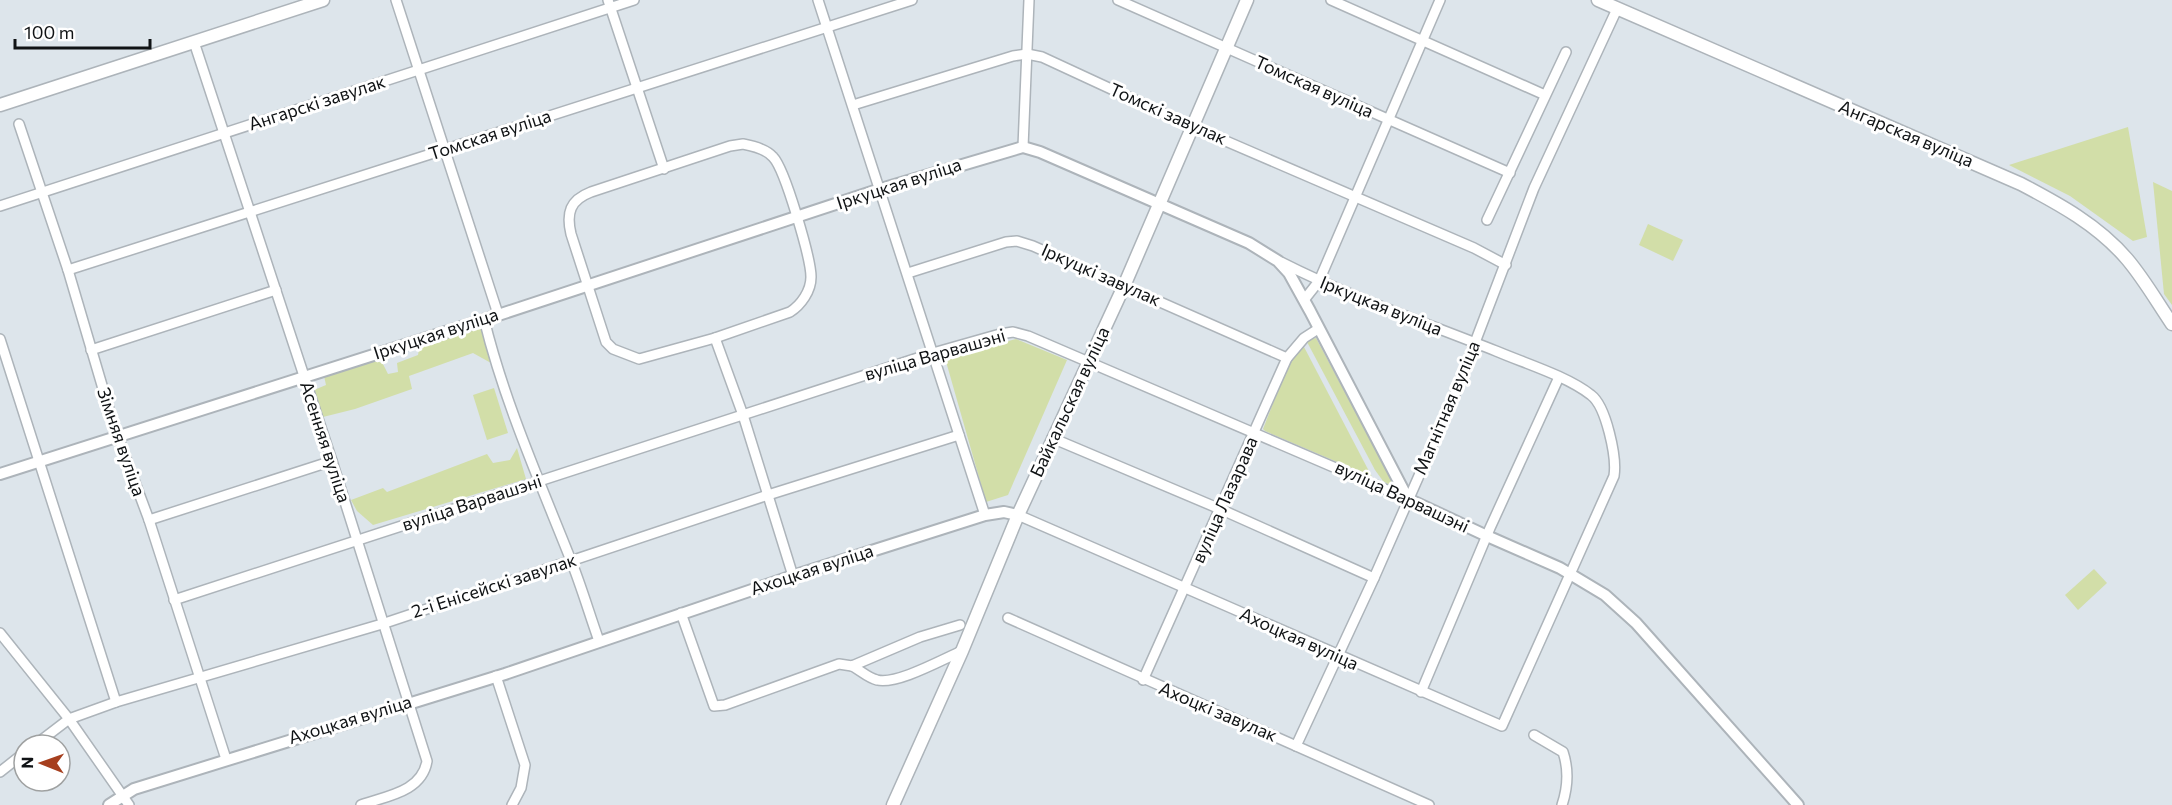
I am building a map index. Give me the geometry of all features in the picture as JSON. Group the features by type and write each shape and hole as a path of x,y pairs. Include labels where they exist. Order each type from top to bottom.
{"main road":[{"path":"0,105 322,0"},
{"name":"Байкальская вуліца","path":"893,805 962,651 1052,438 1124,286 1247,0"},
{"name":"Ангарская вуліца","path":"1598,0 2021,184 2060,204 2107,239 2125,257 2172,324"}],"street":[{"path":"396,0 498,314"},
{"name":"Ангарскі завулак","path":"0,206 419,70 609,4 634,0"},
{"path":"818,0 986,515"},
{"name":"Томская вуліца","path":"68,270 912,0"},
{"path":"1023,147 1029,0"},
{"name":"Томская вуліца","path":"1118,0 1510,173"},
{"path":"1331,0 1545,95"},
{"path":"1304,300 1319,281 1440,0"},
{"path":"609,4 664,169"},
{"name":"Магнітная вуліца","path":"1296,746 1374,578 1458,387 1534,188 1617,9"},
{"name":"Асенняя вуліца","path":"195,42 427,761 425,770 415,786 361,805"},
{"path":"1487,220 1566,52"},
{"path":"853,105 1013,56 1027,54"},
{"name":"Томскі завулак","path":"1027,54 1042,57 1191,126 1474,248 1506,265"},
{"name":"Зімняя вуліца","path":"19,124 68,270 117,436 149,520 225,759"},
{"path":"743,144 758,147 772,156 777,163 796,218 811,279 801,305 790,312 715,338 639,358 613,349 606,342 568,220 572,207 579,197 585,194 730,146 743,144"},
{"name":"Іркуцкая вуліца","path":"0,474 881,189 1023,147 1040,152 1248,243 1278,261 1357,298 1559,377 1591,394 1600,404 1616,468 1570,573"},
{"name":"Іркуцкі завулак","path":"908,273 1006,242 1017,241 1287,358"},
{"path":"1278,261 1304,300 1408,499"},
{"path":"91,350 276,290"},
{"path":"484,319 538,481 572,561 599,641"},
{"name":"вуліца Лазарава","path":"1143,680 1256,432 1287,358 1304,338 1318,329"},
{"name":"вуліца Варвашэні","path":"174,600 933,353 1013,332 1256,432 1570,573 1605,595 1636,623 1798,805"},
{"path":"715,338 743,415 794,576"},
{"path":"0,339 116,702"},
{"path":"1421,692 1487,536 1559,377"},
{"name":"2-і Енісейскі завулак","path":"51,733 69,719 116,702 382,624 768,495 959,435"},
{"path":"1052,438 1220,509 1374,578"},
{"path":"149,520 332,461"},
{"name":"Ахоцкая вуліца","path":"110,805 126,801 134,789 225,759 496,676 794,576 986,515 1004,512 1018,515 1186,587 1338,656 1502,726 1570,573"},
{"path":"681,613 714,706 725,705 839,664 852,666 878,681 887,681 912,674 962,651"},
{"name":"Ахоцкі завулак","path":"1008,618 1143,680 1429,805"},
{"path":"852,666 920,637 960,625"},
{"path":"0,633 69,719 126,801"},
{"path":"496,676 525,765 521,788 512,805"},
{"path":"1534,735 1563,752 1566,762 1567,790 1562,805"},
{"path":"0,772 12,762"}],"green space":[{"path":"2128,127 2147,237 2133,241 2070,196 2009,165"},
{"path":"2153,182 2172,191 2172,305 2164,294"},
{"path":"1648,224 1683,240 1673,261 1639,245"},
{"path":"481,326 491,363 473,353 409,376 412,389 355,409 323,417 314,390 326,385 324,376 372,358 383,364 388,374 398,372 397,363 418,355 420,344"},
{"path":"1316,338 1393,482 1391,486 1383,481 1375,470 1306,340"},
{"path":"1016,339 1067,360 1008,495 986,502 945,358"},
{"path":"1303,345 1372,477 1263,429 1290,360"},
{"path":"494,388 508,433 487,440 473,395"},
{"path":"517,448 526,479 373,525 357,511 351,500 383,488 387,492 487,454 493,463 510,460"},
{"path":"2094,569 2107,583 2078,610 2065,595"}]}
